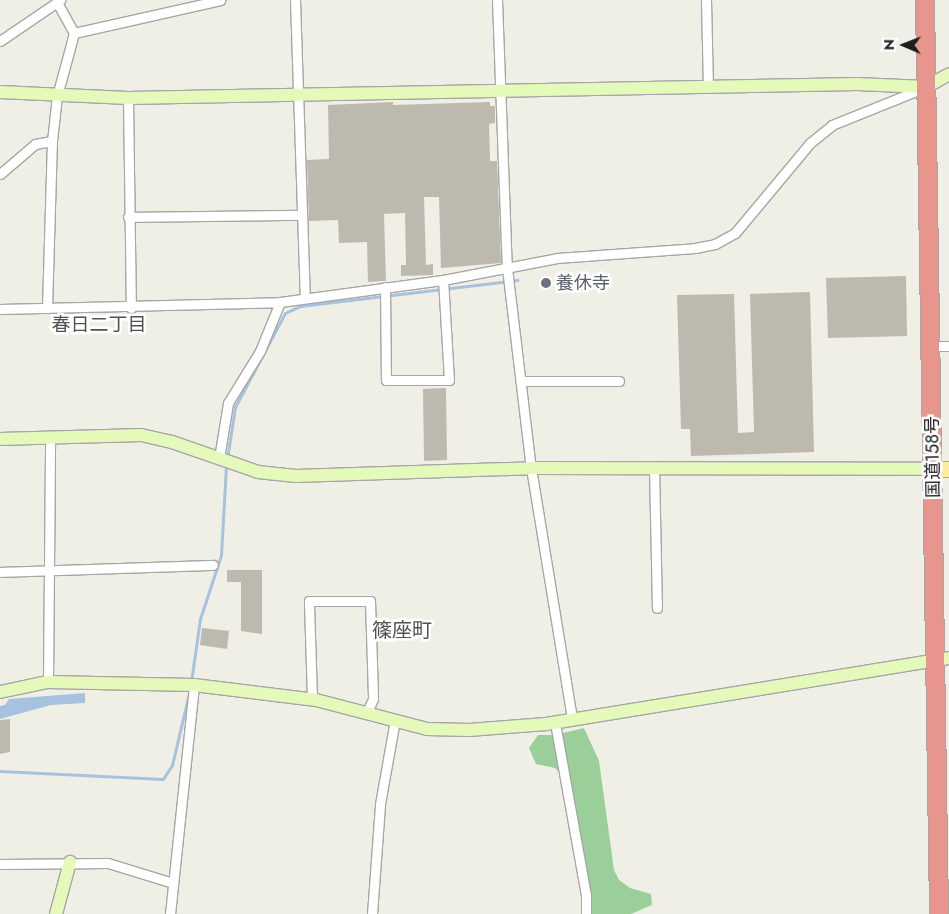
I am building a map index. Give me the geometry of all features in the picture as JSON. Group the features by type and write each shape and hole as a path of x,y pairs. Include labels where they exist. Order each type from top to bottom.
{"highway":[{"name":"国道158号","path":"926,0 931,346 941,469 943,861 938,914"}],"street":[{"path":"74,33 220,0"},
{"path":"295,0 296,94 305,297"},
{"path":"498,0 507,268 531,468 572,720"},
{"path":"706,0 708,88"},
{"path":"0,41 59,1 74,33 57,96 52,141 47,308"},
{"path":"0,309 131,308 280,302 305,297 443,280 557,258 695,248 715,244 735,232 810,143 832,125 926,87 949,74"},
{"path":"0,92 128,98 857,84 926,87"},
{"path":"128,98 128,217 131,308"},
{"path":"0,174 35,144 52,141"},
{"path":"128,217 302,215"},
{"path":"385,287 386,380 449,380 443,280"},
{"path":"219,458 228,403 260,351 280,302"},
{"path":"931,346 949,346"},
{"path":"522,381 619,381"},
{"path":"0,440 141,435 219,458 258,472 296,476 531,468 941,469"},
{"path":"48,682 50,437"},
{"path":"654,468 657,608"},
{"path":"0,572 213,565"},
{"path":"312,700 309,601 370,601 373,699 367,712"},
{"path":"0,692 48,682 194,685 312,700 367,712 427,729 469,730 555,723 943,659"},
{"path":"170,914 194,685"},
{"path":"372,914 380,804 395,720"},
{"path":"555,723 586,895 586,914"},
{"path":"56,914 70,862"},
{"path":"0,864 108,863 173,883"}],"green space":[{"path":"584,728 599,761 614,870 619,880 630,888 651,894 652,905 631,914 591,914 566,780 555,768 536,764 529,748 538,735 555,735"}],"water":[{"path":"85,693 85,703 51,705 0,719 0,706 5,705 9,699"}],"building":[{"path":"393,102 393,105 490,102 490,106 495,106 495,123 489,124 490,161 497,161 501,263 441,268 439,197 424,197 426,265 433,264 433,275 401,276 401,265 406,265 405,213 384,214 386,281 368,282 367,242 339,243 338,220 309,221 307,160 329,159 328,105"},
{"path":"906,276 907,336 828,338 826,278"},
{"path":"810,292 814,452 691,456 690,429 681,429 677,295 734,294 738,433 754,432 750,294"},
{"path":"446,388 447,460 424,461 423,389"},
{"path":"227,570 262,570 262,634 241,631 241,582 227,582"},
{"path":"202,628 229,631 227,649 200,645"},
{"path":"10,719 10,752 0,754 0,720"}],"waterway":[{"path":"227,459 235,407 285,313 300,306 517,280"},
{"path":"191,682 200,619 221,555 226,465"},
{"path":"0,771 163,779 172,765 189,693"}],"place":[{"name":"養休寺","path":"546,283"}],"district":[{"name":"春日二丁目","path":"99,325"},
{"name":"篠座町","path":"402,630"}]}
